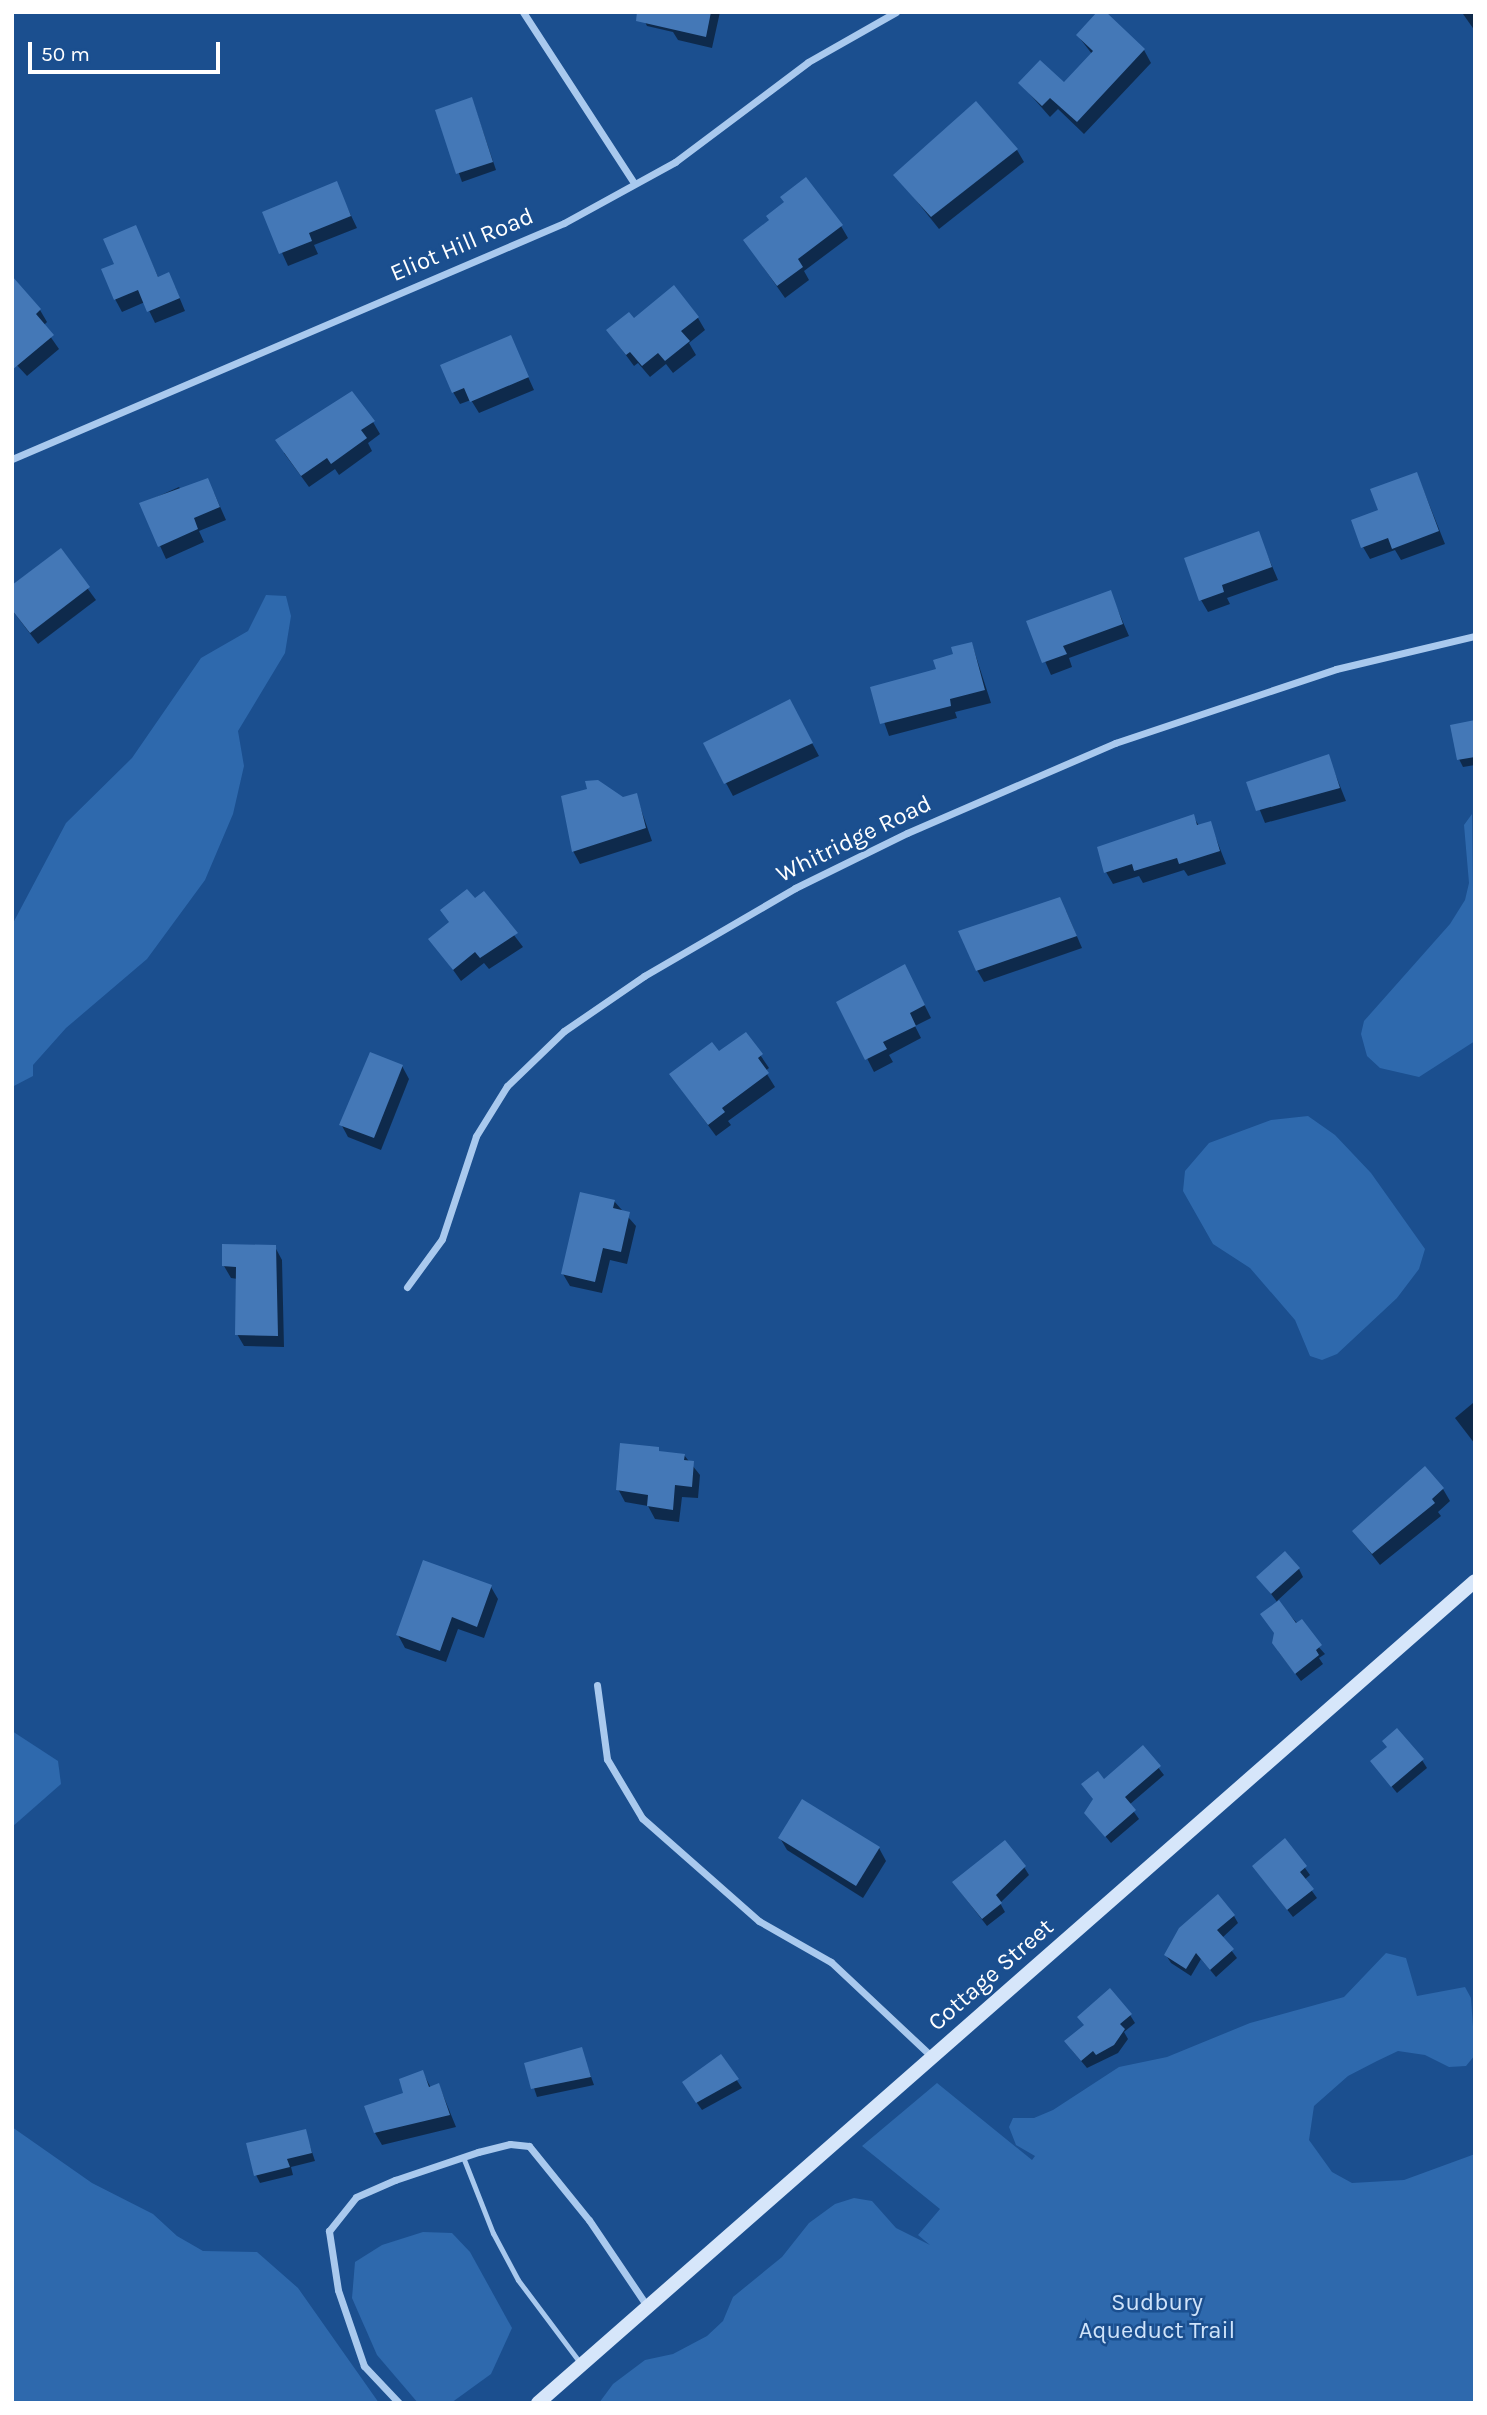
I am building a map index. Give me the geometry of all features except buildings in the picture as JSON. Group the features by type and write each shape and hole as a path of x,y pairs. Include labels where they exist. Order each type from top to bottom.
{"street":[{"path":"523,12 634,183"},
{"name":"Eliot Hill Road","path":"12,459 564,223 675,162 808,62 896,12"},
{"name":"Whitridge Road","path":"407,1287 442,1239 476,1136 506,1086 564,1031 665,963 766,902 907,833 1115,743 1336,669 1475,636"},
{"name":"Cottage Street","path":"538,2403 1475,1581"},
{"path":"597,1685 607,1759 642,1818 758,1922 831,1962 932,2057"},
{"path":"399,2403 364,2366 338,2290 329,2231 356,2197 463,2157 510,2144 529,2146 589,2220 647,2306"}],"lane":[{"path":"463,2157 493,2233 518,2280 581,2364"}],"green space":[{"path":"266,595 286,596 291,616 285,653 238,731 244,766 233,814 205,880 147,959 66,1028 33,1065 33,1076 12,1087 12,925 66,823 132,758 201,658 248,631"},
{"path":"1472,814 1475,1041 1419,1077 1380,1068 1367,1056 1361,1034 1364,1021 1450,924 1465,900 1469,883 1464,825"},
{"path":"1308,1116 1335,1135 1371,1173 1425,1249 1419,1269 1397,1298 1337,1354 1322,1360 1310,1356 1295,1320 1250,1268 1213,1244 1183,1191 1185,1171 1209,1143 1271,1120"},
{"path":"12,1731 58,1761 61,1784 12,1827"},
{"name":"Sudbury Aqueduct Trail","path":"1386,1953 1406,1958 1417,1996 1465,1987 1471,1998 1475,2055 1466,2066 1449,2067 1425,2055 1398,2051 1377,2061 1348,2076 1314,2106 1309,2140 1332,2172 1352,2183 1404,2180 1475,2154 1475,2403 599,2403 613,2384 645,2360 673,2354 707,2336 723,2321 733,2297 782,2257 809,2223 835,2204 854,2198 872,2201 896,2228 930,2245 918,2235 940,2209 862,2146 937,2083 1032,2160 1035,2156 1016,2145 1009,2127 1013,2118 1034,2118 1053,2110 1119,2067 1167,2057 1250,2023 1344,1997"},
{"path":"12,2127 92,2183 153,2214 177,2236 203,2251 257,2252 298,2288 379,2403 12,2403"},
{"path":"423,2232 452,2233 470,2252 512,2328 491,2374 451,2403 418,2403 377,2355 352,2298 355,2262 382,2245"}]}
